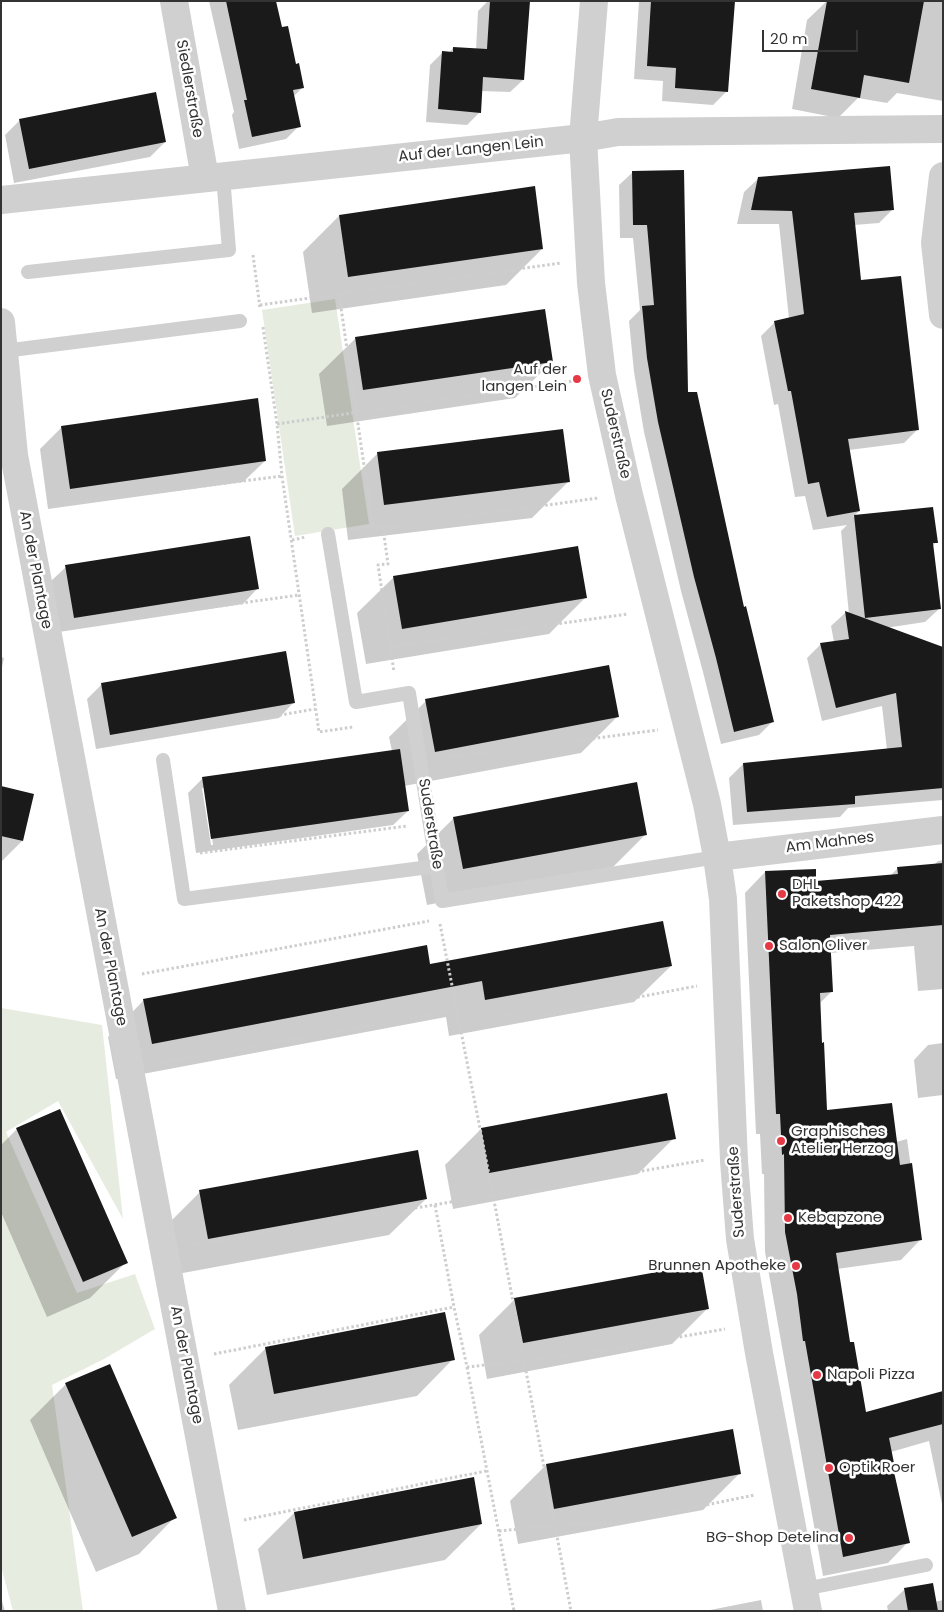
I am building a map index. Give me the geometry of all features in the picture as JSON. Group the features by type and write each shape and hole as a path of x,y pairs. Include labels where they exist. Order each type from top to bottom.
{"street":[{"name":"Siedlerstraße","path":"174,1 214,177"},
{"name":"Suderstraße","path":"594,1 583,138 591,283 602,375 629,495 707,804 717,857 723,899 734,1161 740,1239 759,1353 806,1600"},
{"name":"Auf der Langen Lein","path":"1,200 583,138 618,132 943,129"},
{"path":"943,176 935,242 940,261 943,315"},
{"name":"An der Plantage","path":"1,322 14,455 232,1611"},
{"name":"Am Mahnes","path":"717,857 943,830"}],"lane":[{"path":"28,272 229,250 214,177"},
{"path":"4,351 240,321"},
{"path":"328,534 356,702 398,695"},
{"name":"Suderstraße","path":"398,695 409,693 442,901"},
{"path":"163,760 184,899 437,866"},
{"path":"442,901 717,857"},
{"path":"806,1600 926,1565"}],"path":[{"path":"252,254 261,312"},
{"path":"260,305 568,262"},
{"path":"338,294 373,526"},
{"path":"262,319 277,424 282,476 319,732 356,726"},
{"path":"277,424 574,381"},
{"path":"24,509 282,476"},
{"path":"292,540 373,526 383,528 599,498"},
{"path":"383,528 388,564 378,565 398,695"},
{"path":"85,625 299,595"},
{"path":"391,647 636,612"},
{"path":"70,752 315,709"},
{"path":"420,762 666,728"},
{"path":"177,856 430,823"},
{"path":"442,901 439,919 455,1010 493,1195 571,1611"},
{"path":"112,980 439,919"},
{"path":"169,1061 455,1010 533,1017 705,984"},
{"path":"164,1250 539,1189 713,1158"},
{"path":"436,1205 454,1307 514,1611"},
{"path":"185,1360 454,1307"},
{"path":"467,1367 576,1356 733,1328"},
{"path":"216,1526 486,1471"},
{"path":"499,1532 555,1525 618,1524 763,1494"}],"shaded area":[{"path":"335,299 369,524 295,536 262,310"},
{"path":"1,1008 102,1025 123,1219 58,1101 6,1132 77,1293 135,1274 155,1329 104,1359 52,1385 83,1611 13,1611 1,1566"}],"building":[{"path":"226,1 276,1 282,27 288,26 296,64 299,63 304,88 293,90 301,127 252,137 244,100 247,100"},
{"path":"490,1 530,1 524,80 483,77 481,113 438,109 442,51 453,52 453,47 487,49"},
{"path":"651,1 735,1 728,92 675,88 676,68 647,66"},
{"path":"827,1 924,1 909,83 864,75 860,98 811,89"},
{"path":"156,92 166,142 29,169 19,119"},
{"path":"890,166 894,210 854,213 861,280 901,276 919,430 848,439 860,511 827,517 819,482 808,484 791,391 788,391 774,321 804,314 792,211 751,210 758,177"},
{"path":"684,170 688,392 697,392 744,607 746,606 774,722 734,732 694,577 658,422 647,358 642,306 654,305 647,225 633,225 632,171"},
{"path":"535,186 543,249 348,277 339,215"},
{"path":"545,309 553,362 363,390 355,337"},
{"path":"258,398 266,461 70,489 61,426"},
{"path":"563,429 570,482 384,505 377,452"},
{"path":"933,507 938,543 933,543 941,609 865,618 854,515"},
{"path":"250,536 259,589 74,618 65,565"},
{"path":"578,546 587,598 402,629 393,576"},
{"path":"845,611 943,647 943,788 855,796 855,804 747,812 743,763 902,747 896,693 836,708 820,643 849,639"},
{"path":"286,651 295,703 110,735 101,683"},
{"path":"609,665 619,717 435,752 425,699"},
{"path":"400,749 409,811 211,839 202,777"},
{"path":"637,782 647,835 463,869 453,817"},
{"path":"1,786 34,794 23,841 1,836"},
{"path":"943,863 943,925 830,935 833,992 820,993 827,1110 892,1103 900,1165 912,1163 922,1240 836,1253 850,1342 854,1342 866,1412 943,1391 943,1424 889,1438 894,1463 892,1463 910,1543 843,1557 785,1232 784,1154 782,1155 780,1114 776,1114 765,871 816,869 816,881 898,874 897,867"},
{"path":"663,921 672,966 485,1000 482,981 152,1044 143,999 427,945 430,964"},
{"path":"667,1093 676,1139 489,1173 481,1128"},
{"path":"60,1109 128,1263 83,1282 16,1128"},
{"path":"418,1150 427,1199 208,1239 199,1190"},
{"path":"701,1264 709,1309 523,1343 514,1298"},
{"path":"445,1312 455,1360 274,1394 265,1347"},
{"path":"110,1364 177,1518 132,1537 65,1383"},
{"path":"733,1429 741,1474 554,1509 546,1464"},
{"path":"474,1477 482,1524 303,1559 294,1512"},
{"path":"933,1583 938,1611 908,1611 904,1588"}],"place":[{"name":"Auf der langen Lein","path":"577,379"},
{"name":"DHL Paketshop 422","path":"782,894"},
{"name":"Salon Oliver","path":"769,946"},
{"name":"Graphisches Atelier Herzog","path":"781,1141"},
{"name":"Kebapzone","path":"788,1218"},
{"name":"Brunnen Apotheke","path":"796,1266"},
{"name":"Napoli Pizza","path":"817,1375"},
{"name":"Optik Roer","path":"829,1468"},
{"name":"BG-Shop Detelina","path":"849,1538"}]}
